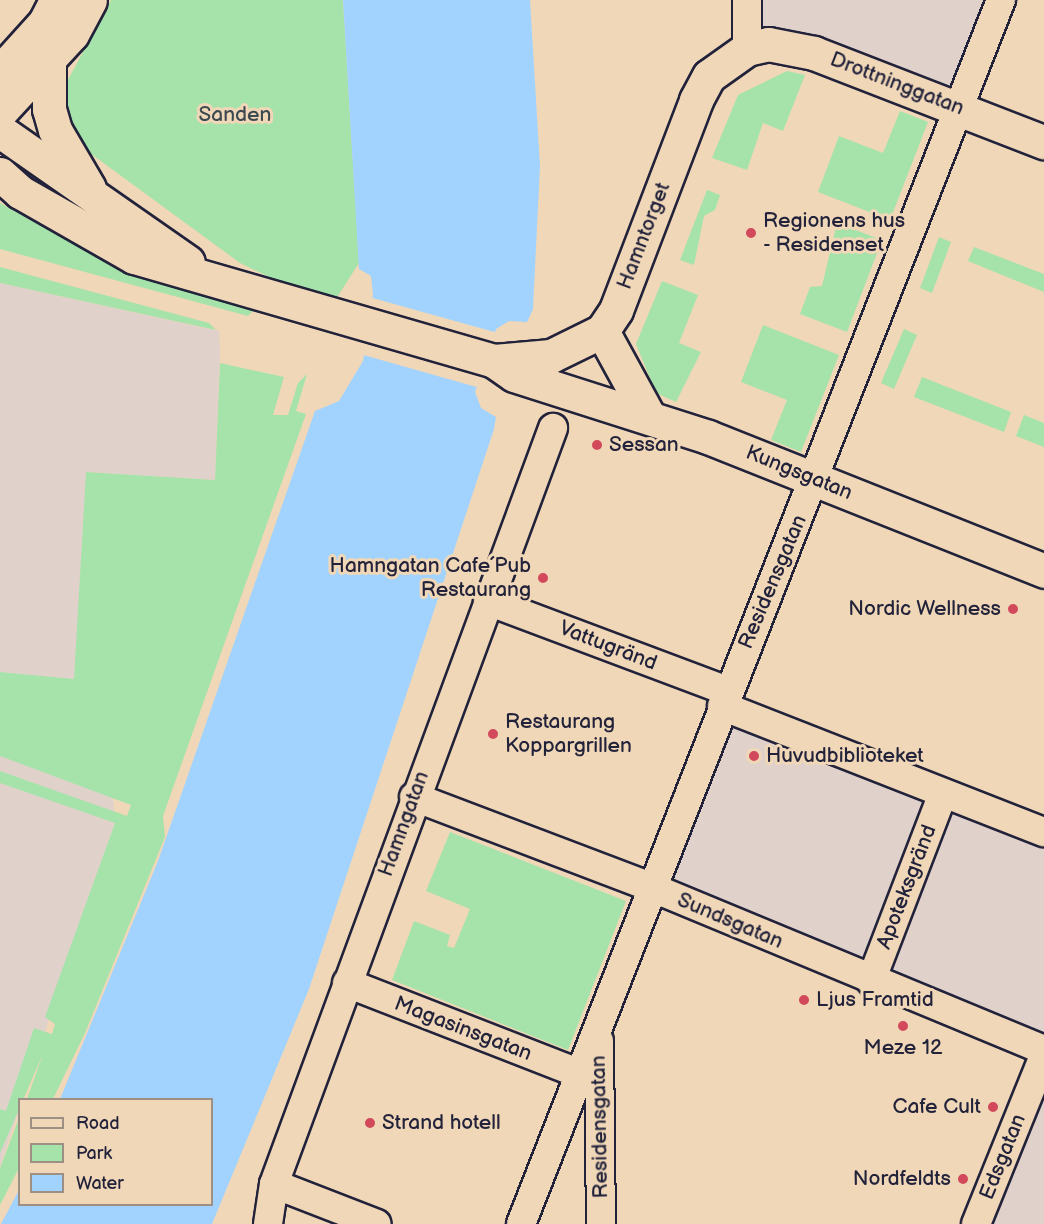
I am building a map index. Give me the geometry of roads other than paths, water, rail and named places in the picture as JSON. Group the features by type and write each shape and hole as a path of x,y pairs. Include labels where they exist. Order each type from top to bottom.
{"street":[{"path":"0,72 45,22 56,0"},
{"path":"0,111 49,62 90,0"},
{"path":"747,0 747,49"},
{"name":"Residensgatan","path":"521,1224 599,1030 725,699 815,479 961,108 1001,0"},
{"name":"Drottninggatan","path":"747,49 768,44 814,53 1044,142"},
{"name":"Hamntorget","path":"602,331 616,310 696,100 709,76 747,49"},
{"path":"49,62 49,109 55,130 96,200"},
{"path":"0,131 96,200 209,276"},
{"path":"7,184 134,257 209,276 348,321 494,361 551,356 602,331 648,415"},
{"name":"Kungsgatan","path":"494,361 551,387 648,415 1044,571"},
{"name":"Hamngatan","path":"268,1224 274,1184 414,797 553,428"},
{"name":"Vattugränd","path":"488,601 943,792 1044,832"},
{"name":"Apoteksgränd","path":"871,981 943,792"},
{"name":"Sundsgatan","path":"414,797 652,888 871,981 1044,1050"},
{"name":"Magasinsgatan","path":"347,983 580,1074"},
{"name":"Residensgatan","path":"599,1030 601,1224"},
{"name":"Edsgatan","path":"976,1224 1044,1056"},
{"path":"274,1184 377,1224"}],"water":[{"path":"343,0 530,0 540,166 533,309 527,322 509,321 496,329 475,392 481,408 496,417 494,429 309,989 212,1224 1,1224 18,1192 18,1206 213,1206 213,1098 60,1098 158,861 315,411 339,401 363,361 373,294 371,276 359,269"}],"place":[{"name":"Regionens hus - Residenset","path":"751,233"},
{"name":"Sessan","path":"597,445"},
{"name":"Hamngatan Cafe´Pub Restaurang","path":"543,578"},
{"name":"Nordic Wellness","path":"1013,609"},
{"name":"Restaurang Koppargrillen","path":"493,734"},
{"name":"Huvudbiblioteket","path":"754,756"},
{"name":"Ljus Framtid","path":"804,1000"},
{"name":"Meze 12","path":"903,1026"},
{"name":"Cafe Cult","path":"993,1107"},
{"name":"Strand hotell","path":"370,1123"},
{"name":"Nordfeldts","path":"963,1179"}],"park label":[{"name":"Sanden","path":"235,115"}]}
